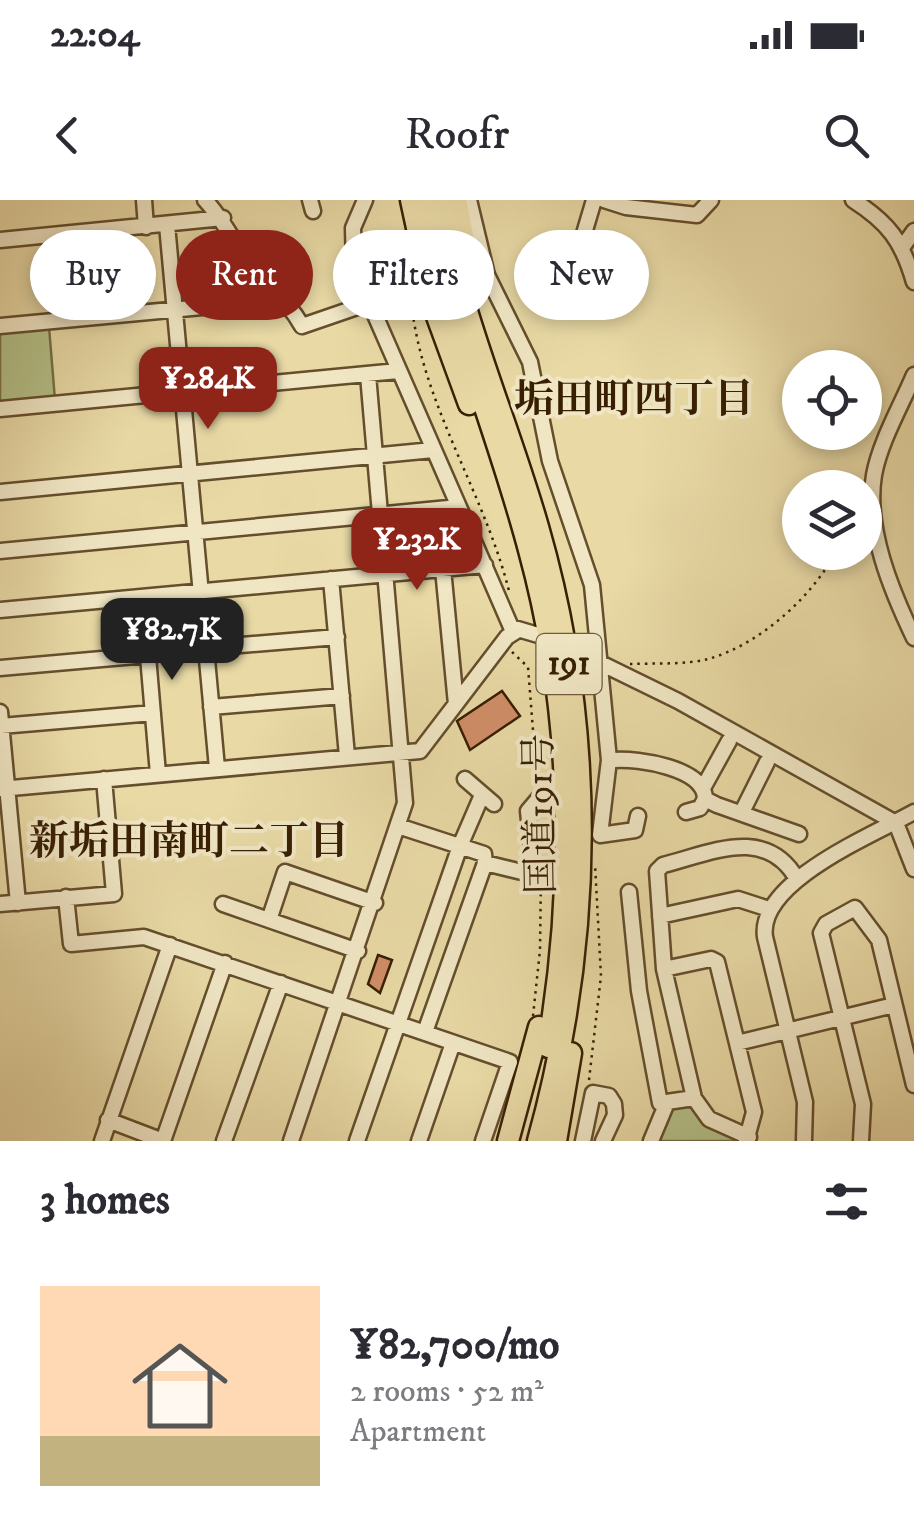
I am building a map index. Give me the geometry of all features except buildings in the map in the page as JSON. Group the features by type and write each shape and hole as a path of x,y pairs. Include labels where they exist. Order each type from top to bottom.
{"highway":[{"path":"411,200 450,360 529,548"},
{"name":"国道191号","path":"427,200 450,306 529,548 554,659 564,739 558,970 549,1043 524,1141"},
{"name":"国道191号","path":"442,200 461,290 538,527 570,672 579,750 588,864 570,998 538,1141"},
{"path":"456,200 508,432"},
{"path":"556,1141 582,955 588,864"},
{"path":"508,1141 548,987 558,970"}],"street":[{"path":"144,200 146,226"},
{"path":"205,200 230,230"},
{"path":"356,230 365,200"},
{"path":"469,200 487,275 516,326 533,373 547,450 592,585 612,760 600,835 635,830 638,816"},
{"path":"585,230 594,200"},
{"path":"604,200 626,207 697,215 711,200"},
{"path":"852,200 873,213 904,245 914,282"},
{"path":"0,240 223,218"},
{"path":"0,326 176,311 167,225"},
{"path":"904,245 914,231"},
{"path":"299,320 302,326 333,315"},
{"path":"177,320 216,768"},
{"path":"376,320 506,618 518,630 538,635"},
{"path":"0,409 398,371"},
{"path":"914,375 874,474 873,514 895,598 914,638"},
{"path":"292,1141 401,828 405,804 404,750 368,376"},
{"path":"0,492 433,450"},
{"path":"0,552 459,507"},
{"path":"0,610 486,565"},
{"path":"443,569 456,704"},
{"path":"331,580 347,756"},
{"path":"143,597 158,774"},
{"path":"4,788 420,751 508,637 518,630"},
{"path":"205,648 336,637"},
{"path":"0,668 148,655"},
{"path":"584,655 896,822 914,869"},
{"path":"211,707 342,696"},
{"path":"18,902 4,788 1,719 153,713"},
{"path":"686,812 700,808 728,741"},
{"path":"594,766 612,760 645,762 696,780 704,794 799,834"},
{"path":"746,845 747,812 767,762"},
{"path":"0,904 114,894 104,779"},
{"path":"357,1141 460,846 481,806 465,779"},
{"path":"485,862 526,873 533,854 528,811 550,784"},
{"path":"804,1141 807,1110 764,929 770,909 797,879 914,812"},
{"path":"401,828 484,854 485,862 425,1032"},
{"path":"664,969 718,962 754,1112 748,1139 709,1119 694,1098 664,969 657,871 663,864 746,845 782,856 797,879"},
{"path":"269,920 286,872 375,903"},
{"path":"629,892 644,1022 660,1103 694,1098"},
{"path":"66,897 71,944 144,936 510,1062 483,1141"},
{"path":"660,916 738,899 770,909"},
{"path":"224,904 358,951"},
{"path":"861,1141 864,1104 822,933 826,924 855,908 879,940 914,1085"},
{"path":"102,1141 170,945"},
{"path":"108,1120 163,1141 226,963"},
{"path":"224,1141 281,982"},
{"path":"737,1043 894,1005"},
{"path":"418,1141 453,1043"},
{"path":"583,1141 593,1093 598,1093 614,1104 615,1115 603,1141"},
{"path":"651,1141 666,1105"}],"path":[{"path":"412,320 422,366 489,531 513,607"},
{"path":"616,670 625,664 708,659 774,624 819,584 826,570"},
{"path":"508,648 528,667 538,798"},
{"path":"530,1024 540,950 541,853"},
{"path":"588,864 601,976 588,1087"}],"green space":[{"path":"49,327 55,400 0,405 0,332"},
{"path":"687,1104 737,1141 654,1141 667,1110"}],"district":[{"name":"垢田町四丁目","path":"634,401"},
{"name":"新垢田南町二丁目","path":"189,843"}]}
